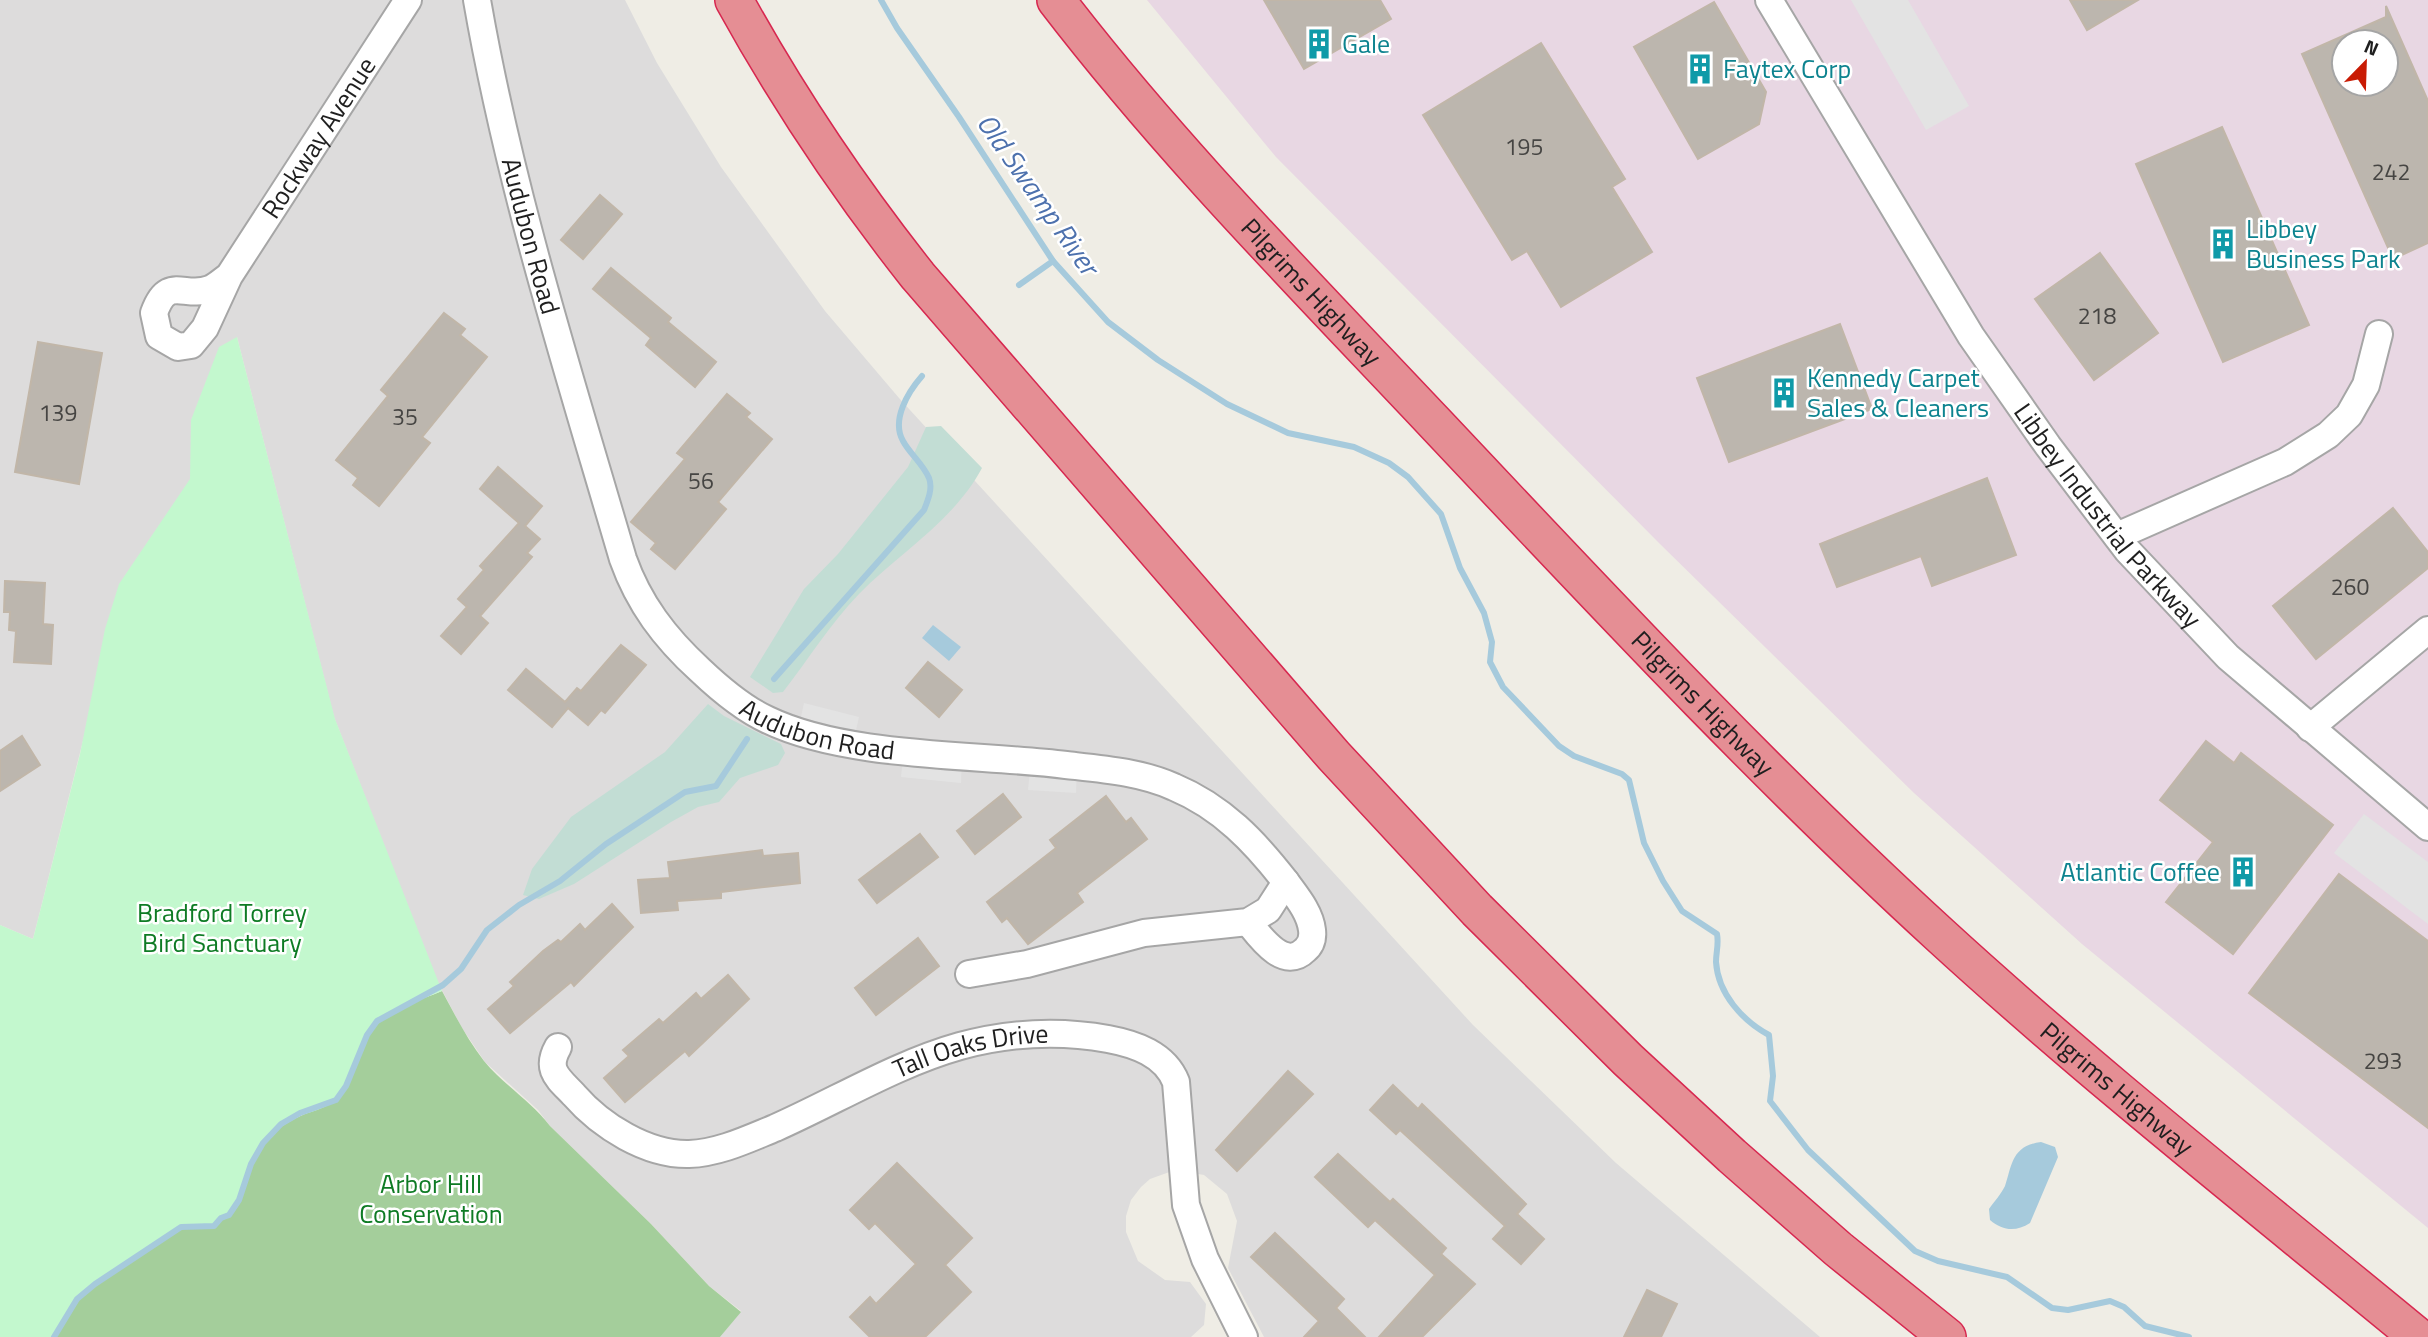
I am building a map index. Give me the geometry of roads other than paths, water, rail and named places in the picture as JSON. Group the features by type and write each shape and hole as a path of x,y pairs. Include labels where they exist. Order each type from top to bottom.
{"highway":[{"path":"734,0 820,143 918,276 1382,809 1477,910 1646,1076 1786,1204 1947,1337"},
{"name":"Pilgrims Highway","path":"1056,0 1126,88 1222,197 1609,607 1786,788 1995,984 2160,1125 2418,1337"}],"street":[{"name":"Rockway Avenue","path":"229,276 408,0"},
{"name":"Audubon Road","path":"477,0 494,96 521,209 623,559 645,608 678,650 707,677 749,708 767,719 798,731 901,750 1094,768 1174,786 1210,807 1244,832 1286,882 1308,916 1313,938 1302,953 1293,956 1276,952 1248,922"},
{"name":"Libbey Industrial Parkway","path":"1769,0 1971,336 2048,446 2127,550 2228,657 2428,827"},
{"path":"2117,536 2285,462 2328,435 2349,415 2366,385 2379,334"},
{"path":"2310,727 2428,630"},
{"path":"970,974 1027,964 1144,933 1248,922 1268,910 1286,882"},
{"name":"Tall Oaks Drive","path":"558,1047 551,1065 553,1073 583,1105 612,1128 641,1143 669,1152 690,1154 737,1144 925,1059 960,1046 1038,1033 1085,1035 1142,1048 1166,1064 1177,1082 1186,1205 1205,1259 1237,1334"}],"waterway":[{"name":"Old Swamp River","path":"881,0 1053,261 1108,322 1158,360 1227,404 1288,433 1354,447 1389,463 1408,477 1441,514 1460,568 1484,613 1492,642 1490,662 1503,687 1559,746 1574,756 1622,774 1629,780 1644,843 1663,881 1682,911 1717,934 1716,962 1721,985 1741,1014 1769,1035 1773,1076 1770,1101 1808,1150 1915,1251 1938,1261 2007,1277 2052,1308 2068,1310 2110,1301 2124,1307 2145,1326 2189,1337"},
{"path":"1019,285 1053,261"},
{"path":"774,679 924,510 930,490 929,478 903,441 899,424 907,398 922,376"},
{"path":"54,1337 77,1299 95,1284 181,1227 214,1226 221,1218 229,1215 239,1200 251,1164 263,1143 281,1124 300,1113 336,1100 346,1086 367,1035 377,1021 443,985 461,969 487,930 519,905 560,881 606,844 685,792 716,786 747,739"}],"place":[{"name":"Gale","path":"1319,44"},
{"name":"Faytex Corp","path":"1700,69"},
{"name":"Libbey Business Park","path":"2223,244"},
{"name":"Kennedy Carpet Sales & Cleaners","path":"1784,393"},
{"name":"Atlantic Coffee","path":"2243,872"}],"park label":[{"name":"Bradford Torrey Bird Sanctuary","path":"222,928"},
{"name":"Arbor Hill Conservation","path":"431,1199"}]}
